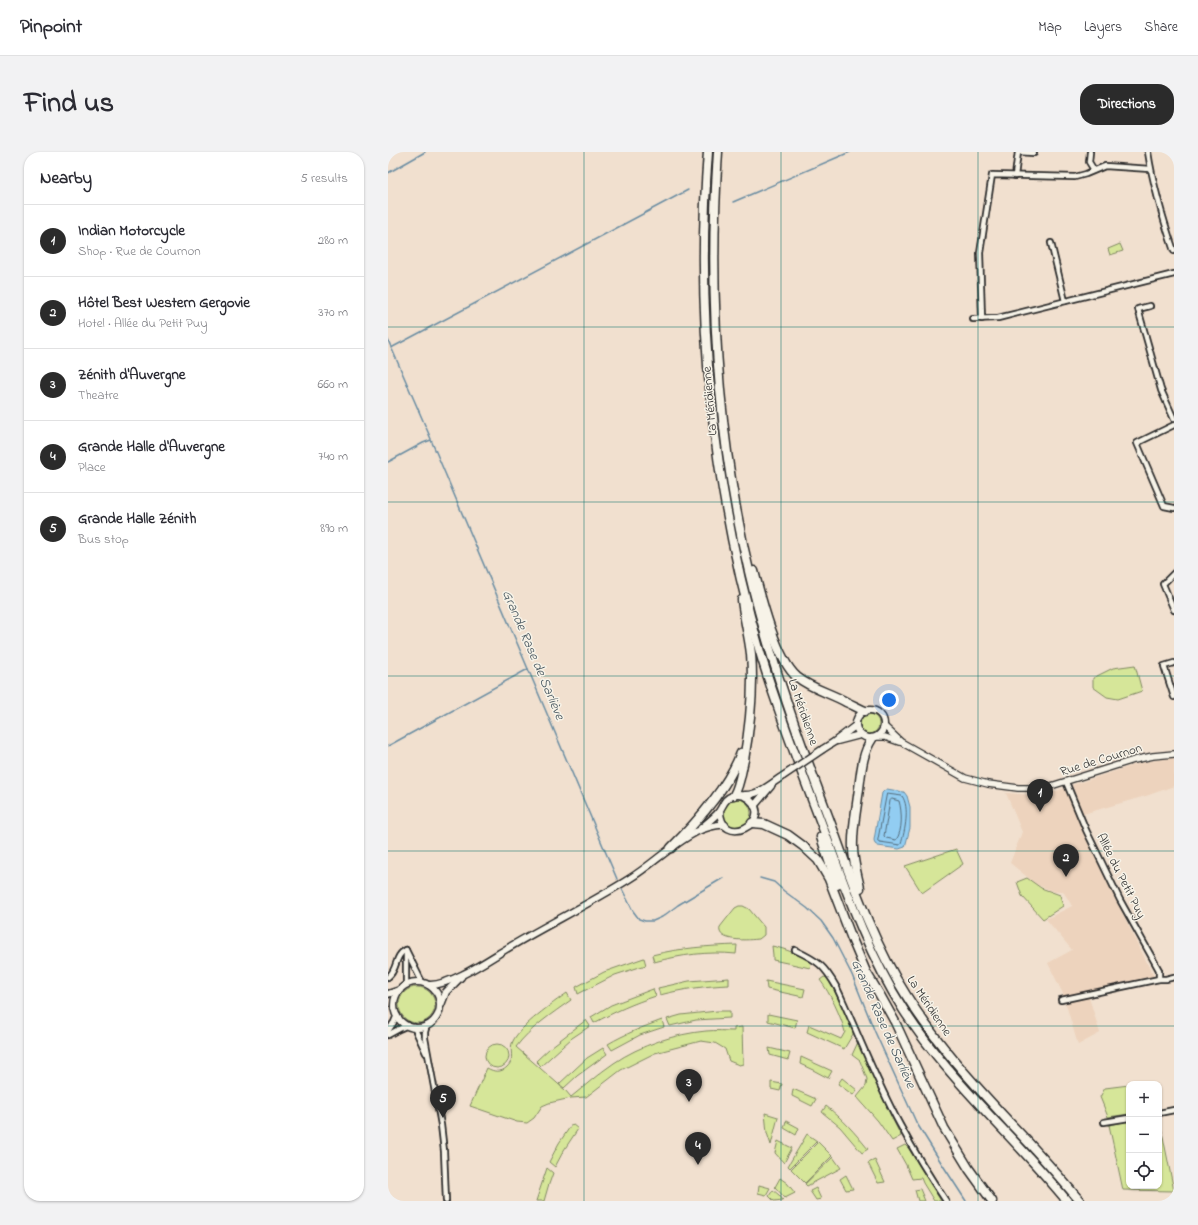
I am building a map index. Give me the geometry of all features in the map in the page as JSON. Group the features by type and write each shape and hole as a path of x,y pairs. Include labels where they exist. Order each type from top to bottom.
{"highway":[{"name":"La Méridienne","path":"708,152 704,213 704,280 706,335 715,436 738,565 760,652 787,732 867,941 903,1010 948,1069 1067,1201"},
{"name":"La Méridienne","path":"718,152 714,250 716,324 720,387 731,477 745,554 754,592 781,685 803,750 867,918 882,953 908,999 930,1031 956,1063 1046,1161 1080,1201"},
{"path":"738,514 776,643 786,664 797,677 810,685 865,711"},
{"path":"738,565 744,615 751,653 752,677 750,715 738,795"},
{"path":"671,848 695,823 732,772 742,751 750,715"},
{"path":"867,918 854,864 853,830 863,759 869,743 874,738"},
{"path":"818,815 820,835 858,942 880,995"},
{"path":"752,823 764,824 788,835 818,860 829,879 866,972 894,1022 944,1128 992,1201"}],"main road":[{"path":"462,976 446,992 440,1006 439,1013 429,1024 421,1027 411,1026 402,1021 393,1007 397,995 406,985 422,982 436,986 462,976 524,938 588,904 630,879 671,848 696,832 717,814 725,800 738,795 749,795 754,793 783,776 855,726 858,716 865,711 875,711 879,713 882,717 884,726 880,734 874,738 867,739 860,735 855,726"},
{"path":"834,742 860,735"},
{"path":"754,806 771,786 783,776"},
{"path":"720,810 722,820 725,825 733,830 744,829 752,823 756,812 754,806 747,797 738,795"},
{"path":"696,832 715,825 725,825"},
{"path":"429,985 438,994 440,1006"},
{"path":"388,994 400,990"}],"street":[{"path":"1016,176 1018,152 1034,153"},
{"path":"1090,152 1089,162 1094,170"},
{"path":"1148,152 1150,169 1168,235 1174,251"},
{"path":"982,319 980,254 992,175 1075,177 1105,166 1150,169"},
{"path":"1051,243 1065,301"},
{"path":"973,319 998,318 1174,274"},
{"path":"1150,306 1138,309 1161,390 1174,419"},
{"path":"1174,425 1137,443 1164,506 1174,508"},
{"path":"1174,572 1163,584 1174,610"},
{"path":"1174,663 1164,666 1174,697"},
{"path":"884,726 901,742"},
{"path":"874,738 885,737 901,742"},
{"name":"Rue de Cournon","path":"901,742 965,778 1002,786 1031,788 1051,786 1066,782 1134,760 1174,754"},
{"name":"Allée du Petit Puy","path":"1066,782 1089,837 1120,900 1159,970 1159,979"},
{"path":"388,977 395,969 399,955 401,952 406,950"},
{"path":"406,950 422,982"},
{"path":"406,950 406,985"},
{"path":"795,950 814,959 823,967 834,982 900,1125 917,1156 946,1201"},
{"path":"1061,1000 1159,979 1173,979"},
{"path":"388,1031 394,1022 393,1007"},
{"path":"429,1024 425,1032 425,1038 441,1119 446,1201"},
{"path":"388,1035 399,1029 411,1026 429,1062"},
{"path":"1162,1112 1174,1110"},
{"path":"1104,1122 1126,1118"}],"shaded area":[{"path":"1174,758 1174,786 1149,795 1083,814 1072,785 1137,764"},
{"path":"1066,788 1086,839 1154,977 1087,991 1100,1033 1078,1045 1063,994 1048,963 1072,950 1046,919 1072,906 1063,891 1055,892 1037,885 1010,863 1022,832 1006,793 1032,795 1049,793"}],"green space":[{"path":"1120,244 1123,251 1110,255 1108,249"},
{"path":"1135,665 1142,691 1118,699 1107,697 1093,687 1093,678 1113,668"},
{"path":"869,714 876,717 879,724 876,731 869,734 862,731 859,724 862,717"},
{"path":"737,799 747,803 751,813 747,823 737,827 727,823 723,813 727,803"},
{"path":"956,849 963,864 922,893 905,866"},
{"path":"1027,878 1041,888 1060,895 1063,906 1043,919 1022,896 1017,882"},
{"path":"739,906 749,909 764,927 764,935 759,939 749,940 728,938 723,936 720,932 720,927 735,908"},
{"path":"737,945 736,954 695,954 654,962 652,955 694,948"},
{"path":"772,946 787,950 806,959 811,962 810,968 773,960"},
{"path":"644,958 646,965 615,975 578,994 576,987 604,972"},
{"path":"824,977 827,978 834,990 853,1031 853,1034 844,1049 807,1032 809,1025 841,1039 845,1032 835,1005 828,991 820,980"},
{"path":"729,978 729,985 694,988 660,995 658,988 689,981"},
{"path":"766,981 805,989 803,997 767,989"},
{"path":"421,987 430,992 434,998 434,1012 430,1018 421,1023 413,1023 404,1018 400,1012 399,1001 404,992 410,988"},
{"path":"653,989 656,996 624,1008 594,1023 591,1017 611,1005"},
{"path":"567,993 571,1000 535,1027 516,1047 571,1097 614,1063 635,1051 658,1041 694,1032 734,1031 734,1028 742,1027 743,1064 739,1065 729,1061 725,1049 715,1043 701,1041 655,1053 621,1070 586,1097 571,1098 542,1106 534,1118 527,1123 517,1122 470,1106 487,1068 497,1071 507,1067 512,1058 512,1044 517,1035 537,1015"},
{"path":"730,1011 730,1018 696,1020 670,1026 667,1019 681,1015"},
{"path":"768,1014 797,1020 795,1028 768,1021"},
{"path":"586,1020 590,1026 572,1038 541,1066 536,1061 551,1047"},
{"path":"662,1020 664,1027 640,1035 612,1050 608,1044 634,1031"},
{"path":"858,1042 901,1136 892,1141 878,1121 857,1097 866,1086 867,1079 860,1061 852,1055"},
{"path":"497,1044 502,1045 508,1051 508,1061 502,1067 497,1068 492,1067 486,1061 485,1056 486,1051 492,1045"},
{"path":"603,1048 607,1054 577,1076 564,1088 559,1084 587,1058"},
{"path":"769,1048 790,1053 788,1060 770,1055"},
{"path":"801,1057 832,1071 828,1078 800,1064"},
{"path":"842,1078 857,1090 853,1095 838,1084"},
{"path":"771,1082 782,1084 780,1091 771,1089"},
{"path":"1126,1085 1126,1114 1108,1117 1100,1097 1105,1088"},
{"path":"793,1089 816,1099 812,1106 792,1096"},
{"path":"826,1106 848,1126 868,1149 862,1153 840,1127 822,1112"},
{"path":"765,1113 778,1117 771,1145 767,1133"},
{"path":"786,1121 799,1128 796,1135 784,1128"},
{"path":"1126,1122 1126,1189 1162,1189 1162,1132 1174,1191 1123,1190 1109,1125"},
{"path":"572,1124 578,1129 555,1167 549,1162 559,1143"},
{"path":"807,1134 817,1141 790,1168 788,1166"},
{"path":"778,1141 792,1148 784,1163 775,1153"},
{"path":"818,1142 832,1156 805,1183 791,1169"},
{"path":"905,1145 909,1149 941,1201 934,1201 921,1178 912,1179 897,1149"},
{"path":"833,1157 841,1168 807,1186 805,1184"},
{"path":"875,1160 885,1182 878,1183 868,1163"},
{"path":"547,1168 553,1173 544,1201 536,1201"},
{"path":"846,1175 853,1189 846,1190 840,1179"},
{"path":"780,1178 787,1183 795,1193 785,1198 775,1187"},
{"path":"759,1185 770,1188 766,1195 758,1193"},
{"path":"816,1188 821,1199 816,1200 810,1191"},
{"path":"920,1189 925,1201 918,1201 915,1190"},
{"path":"773,1190 783,1200 774,1201 769,1196"}],"water":[{"path":"887,789 904,792 907,796 910,807 910,828 905,847 899,849 878,846 875,844 874,840 882,793"}],"waterway":[{"path":"388,173 425,152"},
{"path":"733,202 850,152"},
{"path":"391,348 688,190"},
{"name":"Grande Rase de Sarliève","path":"388,340 431,439"},
{"name":"Grande Rase de Sarliève","path":"388,462 431,440 617,879"},
{"path":"388,746 528,669"},
{"name":"Grande Rase de Sarliève","path":"622,889 633,911 639,919 653,921 662,917 678,905 723,878"},
{"name":"Grande Rase de Sarliève","path":"760,878 774,882 807,908 821,921 833,938 852,975 875,1032 916,1122 966,1201"}],"place":[{"name":"Indian Motorcycle","path":"1040,812"},
{"name":"Hôtel Best Western Gergovie","path":"1066,877"},
{"name":"Zénith d'Auvergne","path":"689,1102"},
{"name":"Grande Halle Zénith","path":"443,1118"},
{"name":"Grande Halle d'Auvergne","path":"698,1165"}]}
